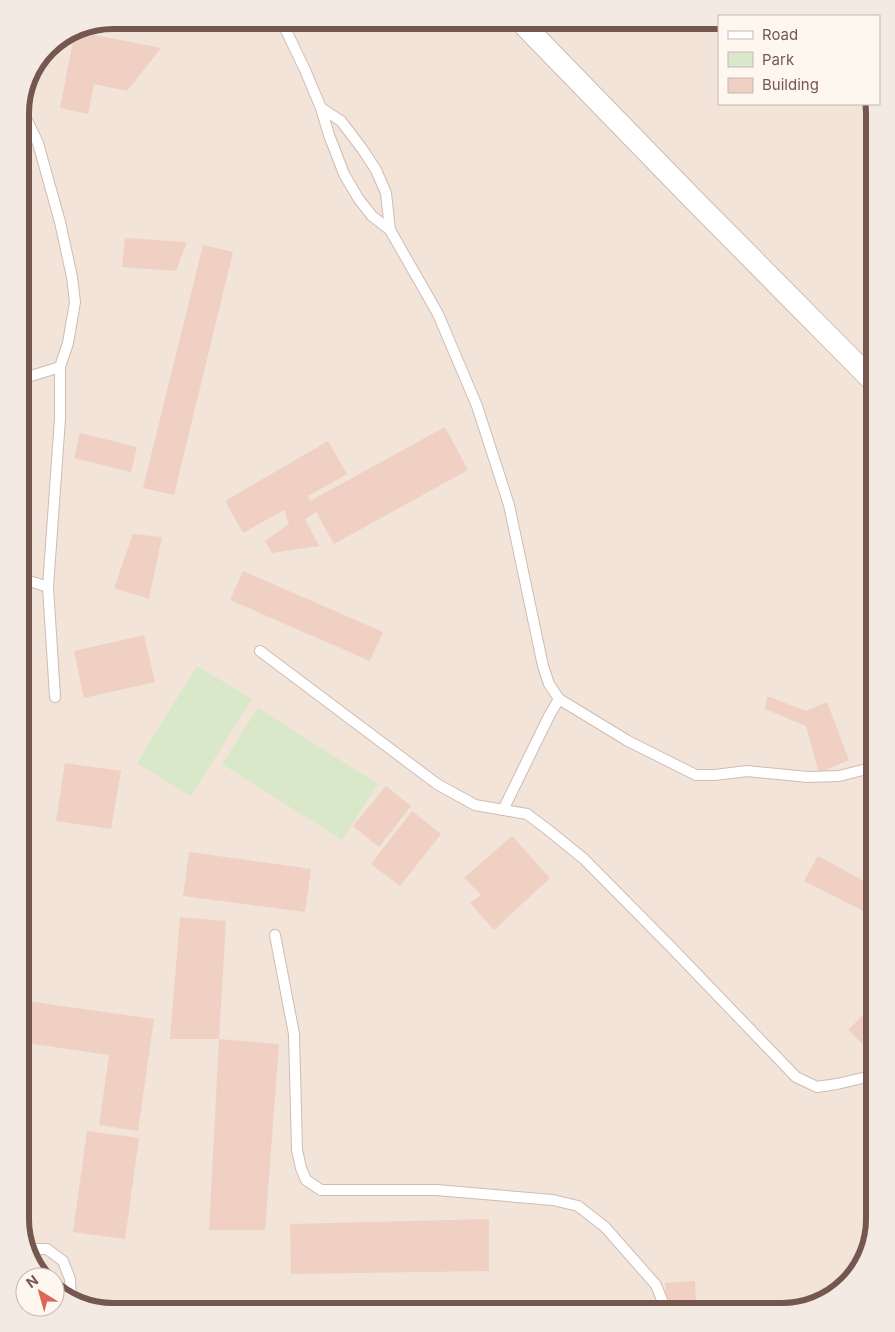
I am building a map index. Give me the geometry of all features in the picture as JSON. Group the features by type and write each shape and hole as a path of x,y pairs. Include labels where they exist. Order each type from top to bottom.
{"street":[{"path":"528,29 696,203 866,373"}],"lane":[{"path":"285,29 321,108 344,174 358,198 372,216 390,230 438,314 478,406 509,505 543,666 549,684 559,699 628,741 696,775 747,771 808,778 839,776 866,768"},
{"path":"321,108 341,121 364,150 376,170 386,193 390,230"},
{"path":"29,124 38,143 60,222 72,277 75,302 68,343 60,368 60,419 48,587 55,697"},
{"path":"29,376 60,368"},
{"path":"29,581 48,587"},
{"path":"260,651 437,784 475,805 527,814 548,829 584,859 669,944 796,1077 817,1086 837,1084 866,1077"},
{"path":"503,810 559,699"},
{"path":"274,935 294,1034 296,1150 306,1180 321,1190 436,1190 553,1200 578,1206 605,1227 656,1285 662,1303"},
{"path":"34,1249 46,1250 62,1261 70,1279 71,1292"}],"shaded area":[{"path":"112,29 718,29 718,105 866,105 866,1230 860,1252 849,1270 842,1279 824,1292 815,1297 793,1303 107,1303 86,1299 66,1289 65,1267 44,1267 35,1252 29,1230 29,107 35,80 43,66 53,53 80,35 96,30"}],"green space":[{"path":"197,666 252,699 191,796 137,763"},
{"path":"258,708 378,784 342,840 222,764"}],"building":[{"path":"86,33 161,48 127,91 94,84 88,114 60,108 73,39"},
{"path":"125,238 187,242 176,271 122,267"},
{"path":"203,245 233,252 174,495 143,488"},
{"path":"445,427 468,470 334,544 316,512 305,519 319,546 272,553 265,541 289,524 284,510 243,533 225,501 328,441 347,474 308,496 310,501"},
{"path":"80,433 137,447 131,472 74,458"},
{"path":"133,534 162,537 149,599 114,588"},
{"path":"243,571 383,632 370,661 230,600"},
{"path":"144,635 155,682 84,698 74,651"},
{"path":"767,696 806,711 827,702 849,760 819,773 806,726 765,709"},
{"path":"65,763 121,771 111,829 56,821"},
{"path":"386,786 411,806 379,847 353,826"},
{"path":"412,811 441,834 400,886 371,864"},
{"path":"512,836 550,878 494,930 470,903 481,895 464,878"},
{"path":"189,852 311,869 305,912 183,896"},
{"path":"818,856 866,882 866,912 804,881"},
{"path":"180,917 226,921 219,1039 170,1039"},
{"path":"29,1001 154,1019 138,1131 99,1125 109,1055 29,1043"},
{"path":"864,1014 866,1016 866,1047 848,1030"},
{"path":"219,1039 279,1044 265,1230 209,1230"},
{"path":"87,1131 139,1138 125,1239 73,1232"},
{"path":"489,1219 489,1271 291,1274 290,1224"},
{"path":"695,1281 696,1302 666,1303 665,1283"}]}
